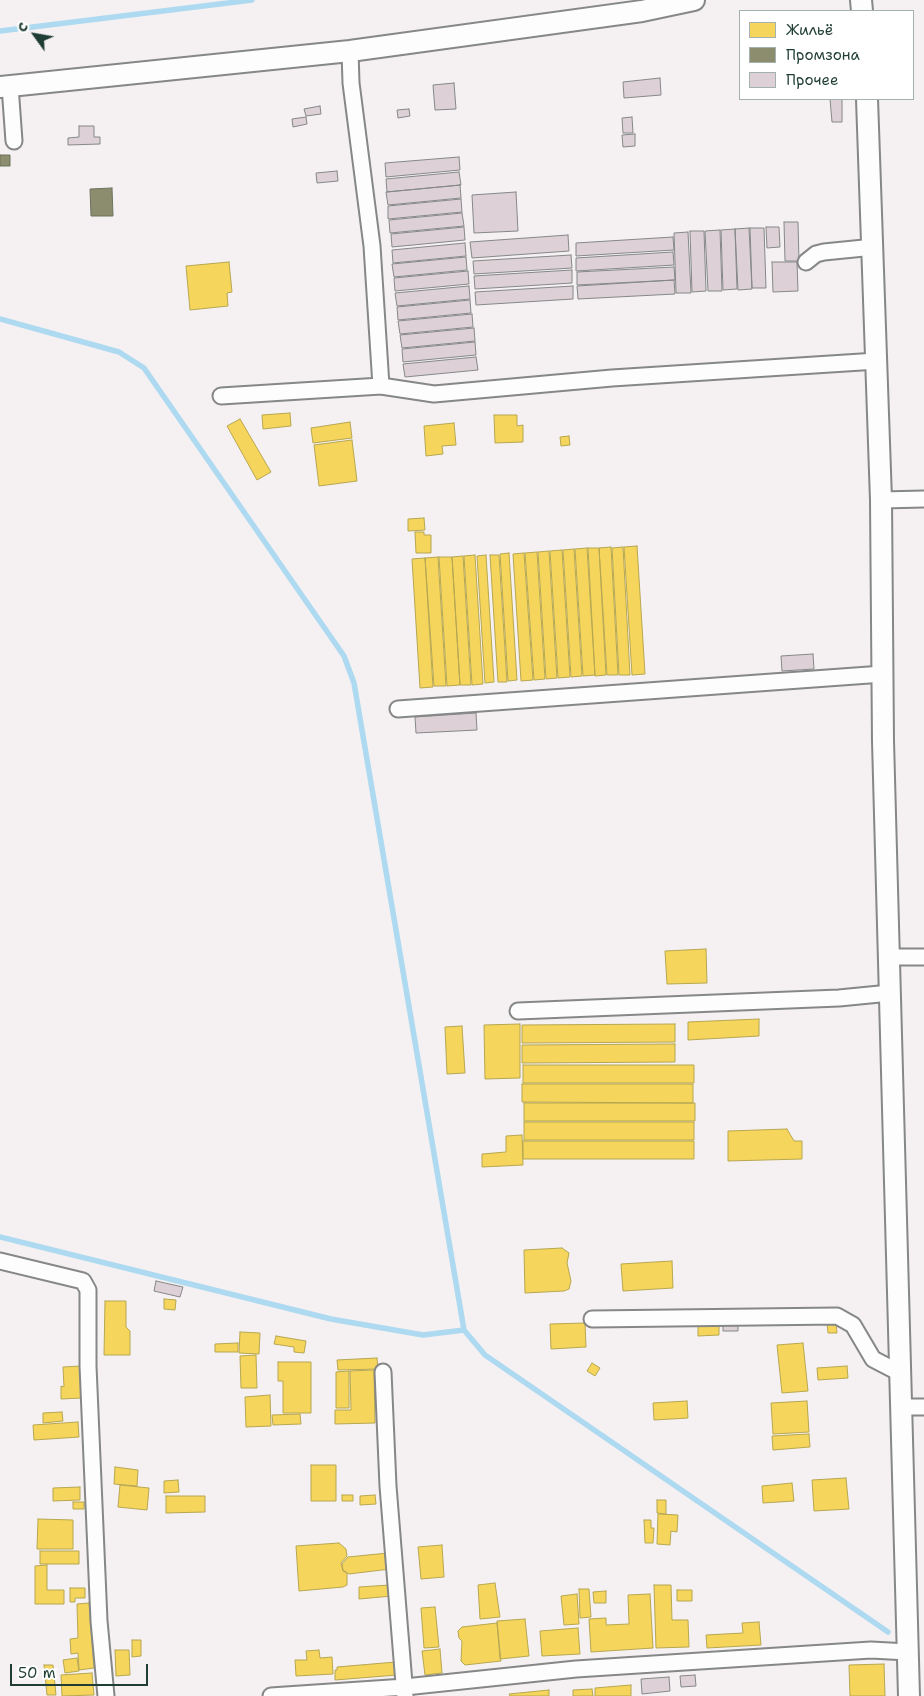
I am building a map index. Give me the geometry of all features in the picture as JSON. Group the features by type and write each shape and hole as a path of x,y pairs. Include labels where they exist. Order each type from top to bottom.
{"main road":[{"path":"5,86 350,51 642,12 694,0"},
{"path":"867,100 874,247 881,500 889,958 909,1696"}],"street":[{"path":"350,51 352,92 372,246 381,386"},
{"path":"5,86 14,141"},
{"path":"806,262 816,254 824,252 874,247"},
{"path":"221,396 381,386 434,394 612,378 877,361"},
{"path":"881,500 924,499"},
{"path":"398,709 883,674"},
{"path":"889,958 924,957"},
{"path":"518,1012 839,998 890,993"},
{"path":"0,1261 83,1281 88,1290 88,1366 99,1621 106,1696"},
{"path":"592,1319 836,1316 853,1325 873,1359 900,1373"},
{"path":"383,1372 388,1486 405,1691"},
{"path":"901,1407 924,1407"},
{"path":"271,1696 405,1691 586,1669 871,1650 908,1652"}],"building: Жильё":[{"path":"229,262 232,292 227,293 228,306 190,310 186,266"},
{"path":"290,413 291,426 263,429 262,415"},
{"path":"494,415 517,415 517,426 523,425 523,442 495,443"},
{"path":"240,419 271,472 257,480 227,426"},
{"path":"350,422 352,438 313,443 311,428"},
{"path":"454,423 456,445 442,446 443,454 426,456 424,426"},
{"path":"569,436 570,445 561,446 560,437"},
{"path":"352,440 357,481 319,486 314,445"},
{"path":"424,518 425,530 408,531 408,519"},
{"path":"415,532 424,532 424,535 431,535 431,553 416,553"},
{"path":"637,546 645,674 632,675 624,547"},
{"path":"611,547 618,675 607,675 599,548"},
{"path":"623,547 630,675 619,675 612,548"},
{"path":"587,548 595,675 583,676 575,549"},
{"path":"588,548 599,548 606,675 595,676"},
{"path":"574,549 582,676 571,677 563,550"},
{"path":"562,550 570,677 558,678 550,551"},
{"path":"549,551 557,678 546,679 538,552"},
{"path":"537,552 545,679 534,680 525,553"},
{"path":"509,553 517,680 508,681 500,554"},
{"path":"524,553 533,680 521,681 513,554"},
{"path":"475,555 483,684 472,685 464,556"},
{"path":"486,555 494,682 485,683 477,556"},
{"path":"490,555 499,555 507,682 498,682"},
{"path":"463,556 471,685 460,685 452,557"},
{"path":"438,557 446,686 434,686 425,558"},
{"path":"439,557 452,557 460,685 447,686"},
{"path":"425,558 433,687 420,688 412,559"},
{"path":"706,949 707,983 667,984 665,951"},
{"path":"759,1019 759,1036 688,1040 688,1022"},
{"path":"520,1024 520,1078 485,1079 484,1025"},
{"path":"675,1024 675,1042 522,1043 522,1025"},
{"path":"462,1026 465,1073 447,1074 445,1027"},
{"path":"675,1044 675,1062 522,1063 522,1045"},
{"path":"523,1065 694,1065 694,1083 523,1083"},
{"path":"522,1084 693,1084 693,1103 522,1102"},
{"path":"524,1103 695,1103 695,1121 524,1121"},
{"path":"524,1122 694,1122 694,1140 524,1140"},
{"path":"787,1129 794,1141 802,1141 802,1159 728,1161 728,1131"},
{"path":"522,1135 523,1165 482,1167 482,1154 506,1152 506,1136"},
{"path":"523,1141 694,1141 694,1159 523,1159"},
{"path":"562,1248 569,1253 567,1263 571,1281 569,1289 564,1291 525,1293 524,1250"},
{"path":"672,1261 673,1288 623,1291 621,1264"},
{"path":"164,1299 176,1300 175,1310 164,1309"},
{"path":"105,1301 126,1301 126,1327 130,1331 130,1355 104,1355"},
{"path":"719,1322 719,1335 698,1336 698,1324"},
{"path":"836,1322 837,1333 828,1333 827,1323"},
{"path":"585,1323 586,1347 551,1349 550,1324"},
{"path":"240,1332 260,1333 259,1354 239,1353"},
{"path":"276,1336 306,1341 304,1353 294,1352 294,1347 274,1344"},
{"path":"238,1343 238,1352 215,1352 215,1344"},
{"path":"803,1343 808,1391 782,1393 777,1345"},
{"path":"256,1355 257,1388 241,1388 240,1356"},
{"path":"377,1358 378,1369 338,1370 337,1360"},
{"path":"278,1362 311,1362 311,1413 283,1413 283,1381 278,1381"},
{"path":"592,1363 600,1368 595,1376 587,1371"},
{"path":"81,1366 82,1398 61,1399 61,1386 64,1387 63,1367"},
{"path":"847,1366 848,1378 818,1380 817,1368"},
{"path":"374,1370 375,1423 335,1424 335,1410 351,1410 350,1371"},
{"path":"349,1371 349,1408 336,1408 336,1372"},
{"path":"270,1395 271,1426 246,1427 245,1397"},
{"path":"687,1401 688,1418 654,1420 653,1403"},
{"path":"807,1401 809,1432 773,1434 771,1403"},
{"path":"62,1412 63,1421 43,1423 43,1413"},
{"path":"300,1414 301,1424 273,1425 272,1415"},
{"path":"78,1422 79,1437 34,1440 33,1425"},
{"path":"809,1434 810,1447 773,1450 772,1436"},
{"path":"311,1465 336,1465 336,1501 311,1501"},
{"path":"115,1467 138,1470 137,1486 114,1484"},
{"path":"846,1478 849,1509 814,1511 812,1480"},
{"path":"178,1480 179,1492 164,1493 164,1481"},
{"path":"792,1483 794,1501 763,1503 762,1486"},
{"path":"120,1485 149,1488 147,1510 118,1507"},
{"path":"80,1487 80,1500 53,1501 53,1488"},
{"path":"342,1495 353,1495 353,1501 342,1501"},
{"path":"375,1495 376,1504 360,1505 360,1496"},
{"path":"166,1496 205,1496 205,1512 166,1513"},
{"path":"657,1500 666,1500 666,1514 657,1513"},
{"path":"73,1502 84,1502 84,1509 73,1509"},
{"path":"658,1514 678,1515 677,1532 671,1531 670,1545 657,1544"},
{"path":"38,1519 73,1520 73,1549 37,1549"},
{"path":"644,1520 651,1520 651,1528 654,1528 653,1543 645,1543"},
{"path":"339,1543 346,1549 347,1556 341,1563 343,1571 347,1573 347,1585 299,1591 296,1546"},
{"path":"442,1545 444,1577 421,1579 418,1547"},
{"path":"40,1551 79,1551 79,1564 40,1564"},
{"path":"388,1553 390,1569 349,1574 343,1570 342,1564 348,1557"},
{"path":"47,1565 47,1590 64,1590 64,1604 35,1604 35,1566"},
{"path":"495,1583 500,1617 480,1619 478,1585"},
{"path":"390,1585 392,1596 359,1599 359,1587"},
{"path":"654,1585 671,1585 672,1620 688,1620 689,1647 656,1648"},
{"path":"70,1588 85,1588 85,1598 75,1598 75,1602 70,1602"},
{"path":"579,1589 589,1589 591,1617 580,1618"},
{"path":"677,1590 692,1590 692,1601 677,1601"},
{"path":"606,1591 606,1603 594,1603 593,1592"},
{"path":"577,1594 579,1624 564,1625 561,1596"},
{"path":"650,1594 653,1648 591,1652 589,1619 606,1618 606,1625 629,1624 628,1595"},
{"path":"89,1603 94,1668 79,1670 78,1653 71,1654 70,1639 78,1638 77,1604"},
{"path":"435,1607 439,1647 424,1648 421,1608"},
{"path":"525,1619 529,1656 500,1659 497,1621"},
{"path":"759,1622 761,1645 707,1648 706,1635 743,1633 742,1623"},
{"path":"497,1623 501,1661 465,1665 461,1661 462,1641 459,1638 458,1631 462,1627"},
{"path":"578,1628 580,1654 542,1656 540,1631"},
{"path":"132,1640 141,1640 141,1656 132,1657"},
{"path":"440,1649 442,1673 425,1675 422,1651"},
{"path":"115,1650 129,1650 130,1675 116,1676"},
{"path":"319,1650 320,1658 332,1657 333,1674 296,1676 295,1660 307,1660 306,1651"},
{"path":"77,1658 79,1671 65,1673 63,1660"},
{"path":"396,1662 397,1675 335,1680 335,1670 337,1670 337,1667"},
{"path":"884,1664 885,1696 850,1696 849,1665"},
{"path":"44,1665 53,1665 56,1695 47,1695"},
{"path":"92,1673 94,1695 62,1696 61,1675"},
{"path":"631,1685 631,1696 595,1696 595,1688"},
{"path":"592,1689 593,1696 573,1696 573,1690"},
{"path":"549,1690 549,1696 510,1696 509,1694"}],"building: Промзона":[{"path":"0,155 10,155 10,166 0,166"},
{"path":"112,188 113,216 91,216 90,189"}],"building: Прочее":[{"path":"660,78 661,95 624,98 623,82"},
{"path":"454,83 456,109 435,110 433,85"},
{"path":"830,100 842,100 842,122 832,122"},
{"path":"320,106 321,114 306,116 304,109"},
{"path":"409,109 410,116 398,118 397,110"},
{"path":"306,117 307,124 293,127 292,119"},
{"path":"632,117 633,133 623,133 622,118"},
{"path":"79,126 94,126 94,137 100,137 100,144 68,145 68,138 79,137"},
{"path":"635,134 635,146 623,147 622,135"},
{"path":"459,157 460,170 386,177 385,163"},
{"path":"337,171 338,181 317,183 316,173"},
{"path":"459,172 461,185 387,192 386,179"},
{"path":"460,185 461,198 388,205 386,192"},
{"path":"516,192 518,231 474,233 472,195"},
{"path":"461,199 462,212 388,219 388,206"},
{"path":"462,213 464,226 390,233 389,220"},
{"path":"784,222 798,222 799,261 785,261"},
{"path":"464,227 465,240 392,247 391,234"},
{"path":"766,227 779,227 780,247 767,248"},
{"path":"749,228 752,289 738,290 735,229"},
{"path":"750,228 764,228 766,288 752,288"},
{"path":"735,229 737,289 723,290 721,230"},
{"path":"720,230 722,291 708,291 705,231"},
{"path":"690,231 704,231 706,291 692,292"},
{"path":"688,232 691,293 676,293 674,233"},
{"path":"568,235 569,251 472,258 470,242"},
{"path":"673,237 674,250 576,256 576,243"},
{"path":"465,243 466,256 393,263 392,250"},
{"path":"673,252 674,265 576,271 576,258"},
{"path":"571,255 572,268 474,274 473,261"},
{"path":"466,257 467,270 394,277 392,264"},
{"path":"772,262 797,262 798,291 773,292"},
{"path":"674,267 675,280 577,285 577,272"},
{"path":"572,270 572,283 475,289 474,276"},
{"path":"468,271 469,284 395,291 394,278"},
{"path":"674,280 675,294 578,299 577,286"},
{"path":"469,286 470,299 397,306 395,293"},
{"path":"573,286 573,299 476,305 475,292"},
{"path":"470,300 471,313 398,320 397,307"},
{"path":"472,314 473,327 400,334 398,321"},
{"path":"474,328 475,341 402,348 400,335"},
{"path":"475,342 476,355 403,362 402,349"},
{"path":"476,357 478,370 405,377 403,364"},
{"path":"813,654 814,669 782,671 781,656"},
{"path":"476,713 477,730 416,733 415,717"},
{"path":"156,1281 183,1287 180,1297 154,1291"},
{"path":"723,1324 738,1324 738,1331 723,1331"},
{"path":"695,1675 696,1686 681,1687 680,1676"},
{"path":"669,1677 670,1691 642,1694 641,1679"}],"waterway":[{"path":"0,31 252,0"},
{"path":"0,319 119,352 144,368 344,656 354,683 464,1330 485,1355 888,1632"},
{"path":"0,1237 331,1319 423,1335 464,1330"}]}
